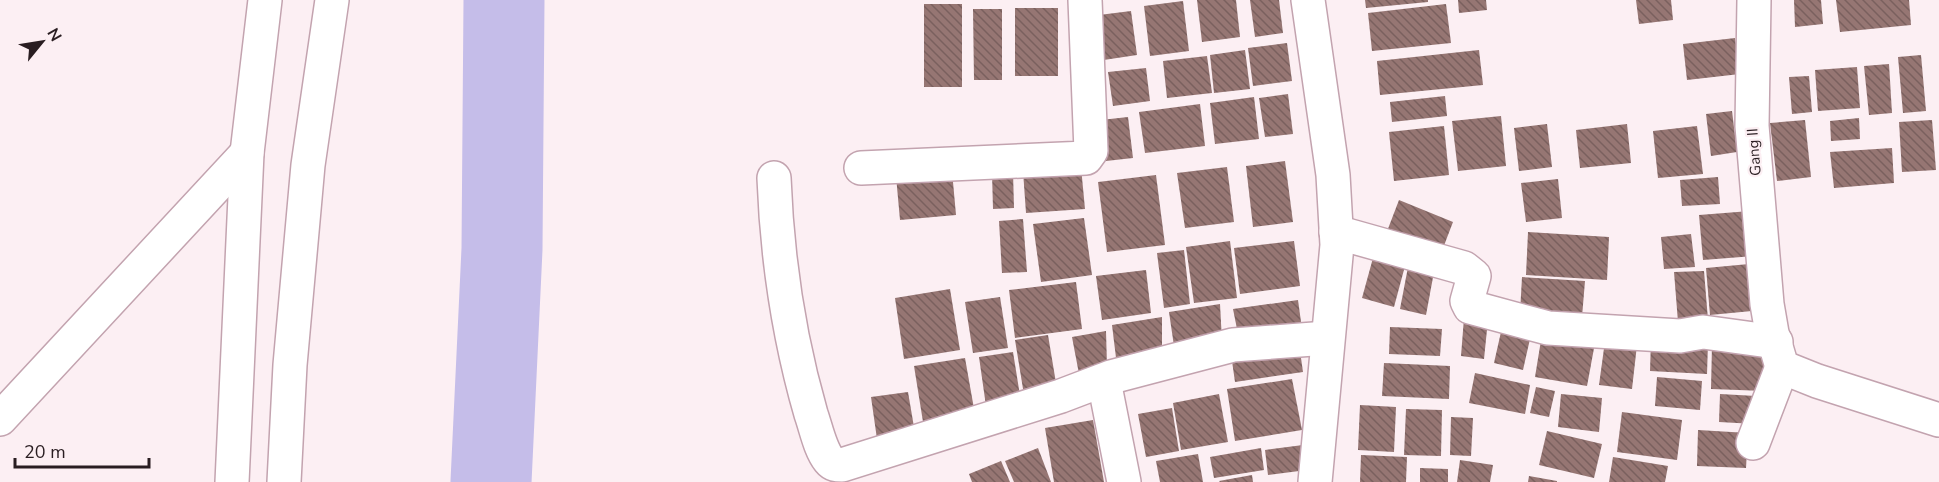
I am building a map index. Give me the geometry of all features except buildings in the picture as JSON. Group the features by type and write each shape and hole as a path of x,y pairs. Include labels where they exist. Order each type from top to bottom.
{"street":[{"path":"232,482 247,153 265,0"},
{"path":"284,482 290,364 308,165 332,0"},
{"path":"861,168 1086,158 1090,151 1085,0"},
{"path":"1308,0 1333,175 1336,232 1315,482"},
{"name":"Gang II","path":"1754,0 1752,126 1767,304 1779,354"},
{"path":"0,419 247,153"},
{"path":"774,178 780,260 799,368 817,435 828,460 834,464 842,465 1104,381 1233,345 1327,338"},
{"path":"1336,232 1464,268 1474,276 1467,301 1470,307 1548,328 1680,336 1703,332 1779,354 1828,385 1939,420"},
{"path":"1753,443 1779,354"},
{"path":"1104,381 1124,482"}],"waterway":[{"path":"491,482 502,249 504,0"}]}
